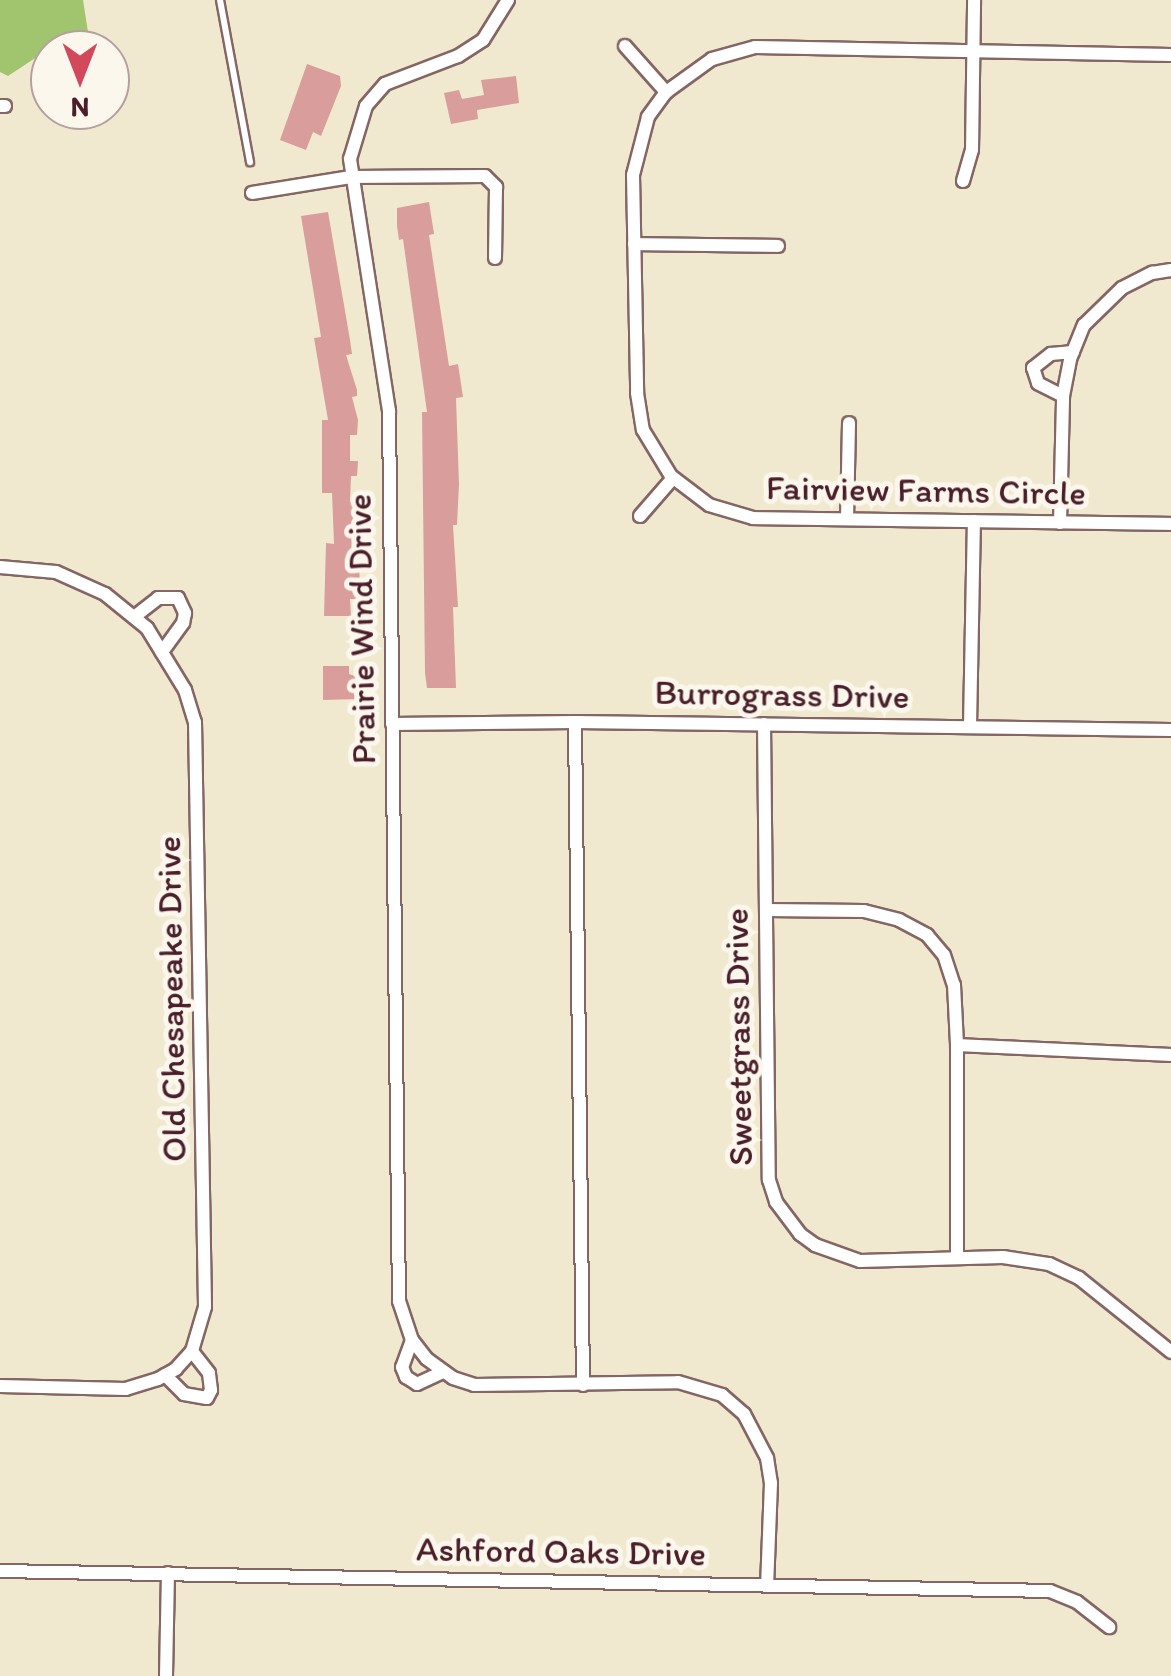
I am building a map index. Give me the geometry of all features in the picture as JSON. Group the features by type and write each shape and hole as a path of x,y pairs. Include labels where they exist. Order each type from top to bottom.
{"street":[{"name":"Prairie Wind Drive","path":"508,0 483,40 458,56 385,84 366,106 354,136 350,177 389,411 399,1302 412,1340 443,1372 474,1385 690,1384 722,1396 744,1414 768,1458 766,1586"},
{"path":"963,182 972,150 974,0"},
{"path":"626,46 666,92"},
{"name":"Fairview Farms Circle","path":"1171,56 755,47 712,59 666,92 648,117 633,175 637,393 643,430 673,478 709,505 753,518 1171,524"},
{"path":"252,193 350,177 493,180 495,258"},
{"path":"634,244 778,246"},
{"path":"1060,523 1063,396 1073,352 1084,326 1122,288 1152,272 1171,270"},
{"path":"1063,396 1038,383 1033,368 1051,354 1073,352"},
{"path":"847,519 849,424"},
{"path":"640,516 673,478"},
{"path":"970,726 974,521"},
{"name":"Old Chesapeake Drive","path":"0,566 56,572 106,594 148,628 185,690 195,722 205,1306 192,1351"},
{"path":"134,617 158,598 178,598 184,623 162,652"},
{"path":"575,722 583,1385"},
{"name":"Burrograss Drive","path":"392,724 575,722 1171,730"},
{"name":"Sweetgrass Drive","path":"764,724 769,1180 776,1202 800,1234 834,1254 860,1261 958,1257 1018,1258 1049,1264 1079,1278 1171,1352"},
{"path":"766,910 864,910 899,920 927,935 944,955 954,985 957,1045 958,1257"},
{"path":"957,1045 1171,1055"},
{"name":"Prairie Wind Drive","path":"412,1340 402,1367 406,1377 417,1384 443,1372"},
{"path":"0,1386 126,1388 165,1376 192,1351 208,1373 211,1390 207,1398 184,1394 165,1376"},
{"name":"Ashford Oaks Drive","path":"0,1571 1050,1591 1077,1602 1109,1627"},
{"path":"166,1676 168,1573"}],"lane":[{"path":"220,0 250,162"}],"green space":[{"path":"0,0 83,0 88,30 30,30 30,62 8,76 0,72"}],"building":[{"path":"307,64 340,76 341,86 321,136 313,132 306,150 280,140"},
{"path":"516,76 519,103 477,110 478,119 451,124 444,93 459,90 462,99 484,95 481,80"},
{"path":"429,202 434,234 429,235 449,366 458,364 463,397 456,398 456,688 427,688 425,673 422,412 427,412 403,239 399,240 397,226 397,208"},
{"path":"328,212 352,354 346,355 357,390 357,396 352,397 357,435 350,435 350,461 358,461 357,476 351,476 350,502 358,502 360,599 350,599 351,616 324,616 326,543 334,544 332,493 322,493 322,420 328,420 314,338 321,337 301,216"},
{"path":"323,666 349,666 349,674 360,678 360,699 323,700"}]}
